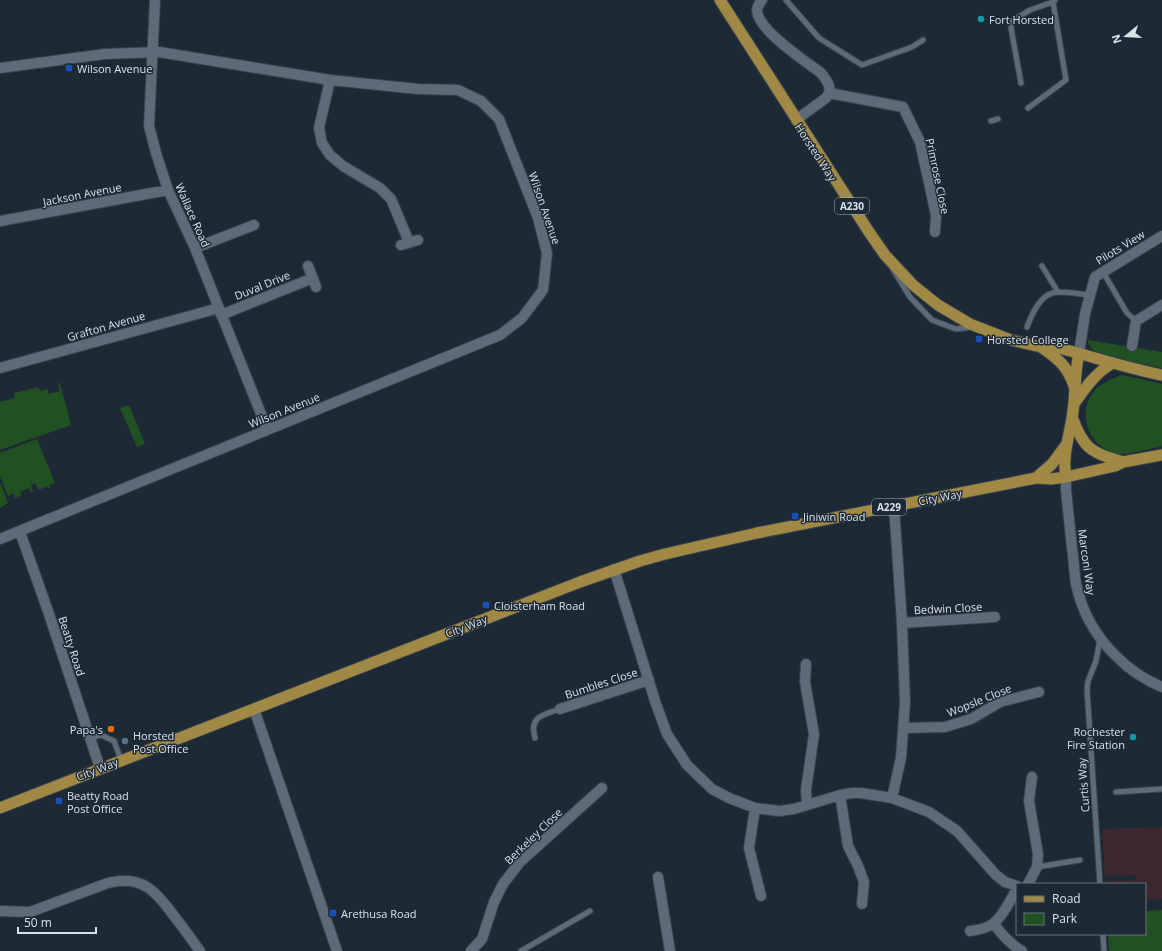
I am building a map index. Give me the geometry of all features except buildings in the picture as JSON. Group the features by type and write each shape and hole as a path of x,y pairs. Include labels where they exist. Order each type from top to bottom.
{"main road":[{"name":"Horsted Way","path":"720,0 796,120 885,255 913,285 938,305 975,326 1011,340 1041,347 1051,346 1132,369 1162,375"},
{"path":"1041,347 1065,366 1075,388"},
{"path":"1066,477 1065,470 1067,444 1072,417 1079,353"},
{"path":"1073,404 1090,382 1106,367 1114,363"},
{"path":"1072,417 1078,434 1088,447 1099,454 1123,462"},
{"path":"1036,478 1052,464 1067,444"},
{"name":"A229","path":"1066,477 1115,466 1123,462 1162,455"},
{"name":"City Way","path":"0,808 535,598 614,570 666,554 711,543 1036,478 1051,479 1066,477"}],"street":[{"name":"Wallace Road","path":"154,0 149,126 156,153 168,190 195,248 267,429"},
{"path":"762,0 757,6 757,11 764,26 772,35 821,73 829,86 829,93 826,98 796,120"},
{"name":"Wilson Avenue","path":"0,68 102,54 152,52 330,80 418,89 458,90 481,101 499,119 538,218 547,254 542,290 522,318 500,335 0,539"},
{"path":"330,80 319,128 322,143 330,155 343,166 380,188 392,199 409,242"},
{"name":"Primrose Close","path":"829,93 903,107 920,142 936,215 935,232"},
{"name":"Jackson Avenue","path":"0,221 168,190"},
{"path":"195,248 254,225"},
{"name":"Pilots View","path":"1079,353 1085,314 1095,278 1162,236"},
{"name":"Duval Drive","path":"220,311 314,282 308,266"},
{"path":"1132,346 1136,321 1162,305"},
{"name":"Grafton Avenue","path":"0,368 220,311"},
{"name":"Marconi Way","path":"1066,477 1066,490 1076,583 1089,621 1100,638 1127,667 1162,687"},
{"path":"892,798 900,758 904,728 905,702 902,623 894,506"},
{"name":"Beatty Road","path":"20,532 52,622 100,768"},
{"path":"614,570 656,704 667,734 687,765 712,789 728,798 755,808 779,811 794,809 840,795 861,793 892,798 929,812 957,831 996,875 1016,888"},
{"name":"Bedwin Close","path":"902,623 996,617"},
{"path":"806,664 805,682 814,734 806,790 807,805"},
{"name":"Bumbles Close","path":"560,709 649,680"},
{"name":"Wopsle Close","path":"904,728 945,727 971,719 1000,702 1039,692"},
{"path":"254,709 337,951"},
{"path":"1028,883 1036,867 1038,854 1029,801 1032,777"},
{"name":"Berkeley Close","path":"471,951 482,938 494,902 503,884 520,862 602,788"},
{"path":"840,795 848,846 864,882 862,904"},
{"path":"755,808 749,848 761,896"},
{"path":"658,877 670,951"},
{"path":"0,910 30,912 108,883 119,880 131,880 152,889 163,900 200,951"},
{"path":"970,931 985,928 994,924 1016,890"},
{"path":"994,924 1015,947 1022,951"}],"lane":[{"path":"786,0 819,38 862,65 912,47 923,40"},
{"path":"1021,83 1011,28 1012,21 1030,10 1054,1 1066,80 1028,108"},
{"path":"991,121 998,119"},
{"path":"885,255 906,292 931,319 938,323 958,329 975,326"},
{"path":"1042,266 1058,292"},
{"path":"1103,272 1127,313 1136,321"},
{"path":"1027,327 1033,311 1042,300 1051,293 1058,292 1090,295"},
{"name":"Curtis Way","path":"1100,638 1096,661 1088,681 1087,690 1100,883"},
{"path":"535,738 533,730 535,720 538,717 560,709"},
{"path":"90,738 100,735 114,741 121,760"},
{"path":"1116,792 1162,789"},
{"path":"1036,867 1080,860"},
{"path":"521,951 590,912"},
{"path":"1103,935 1104,951"}],"shaded area":[{"path":"1162,827 1162,899 1146,900 1146,883 1106,883 1106,881 1136,880 1136,875 1105,876 1102,829"}],"green space":[{"path":"1088,340 1162,352 1162,368 1094,351 1088,344"},
{"path":"1122,375 1162,384 1162,446 1132,453 1116,454 1106,450 1091,435 1087,426 1086,416 1090,397 1097,388 1109,380"},
{"path":"58,383 60,383 71,425 0,450 0,402 15,398 14,393 38,387 40,391 47,389 49,394 60,391"},
{"path":"129,405 145,444 137,447 120,408"},
{"path":"37,439 55,483 50,485 51,487 48,488 47,486 39,490 35,483 31,485 33,491 31,492 29,488 20,492 22,495 15,498 13,493 8,496 0,476 0,453"},
{"path":"0,482 8,503 0,508"},
{"path":"1162,910 1162,951 1109,951 1108,935 1146,935 1146,911"}],"place":[{"name":"Fort Horsted","path":"981,19"},
{"name":"Wilson Avenue","path":"69,68"},
{"name":"Horsted College","path":"979,339"},
{"name":"Jiniwin Road","path":"795,516"},
{"name":"Cloisterham Road","path":"486,605"},
{"name":"Papa's","path":"111,729"},
{"name":"Rochester Fire Station","path":"1133,737"},
{"name":"Horsted Post Office","path":"125,741"},
{"name":"Beatty Road Post Office","path":"59,801"},
{"name":"Arethusa Road","path":"333,913"}]}
